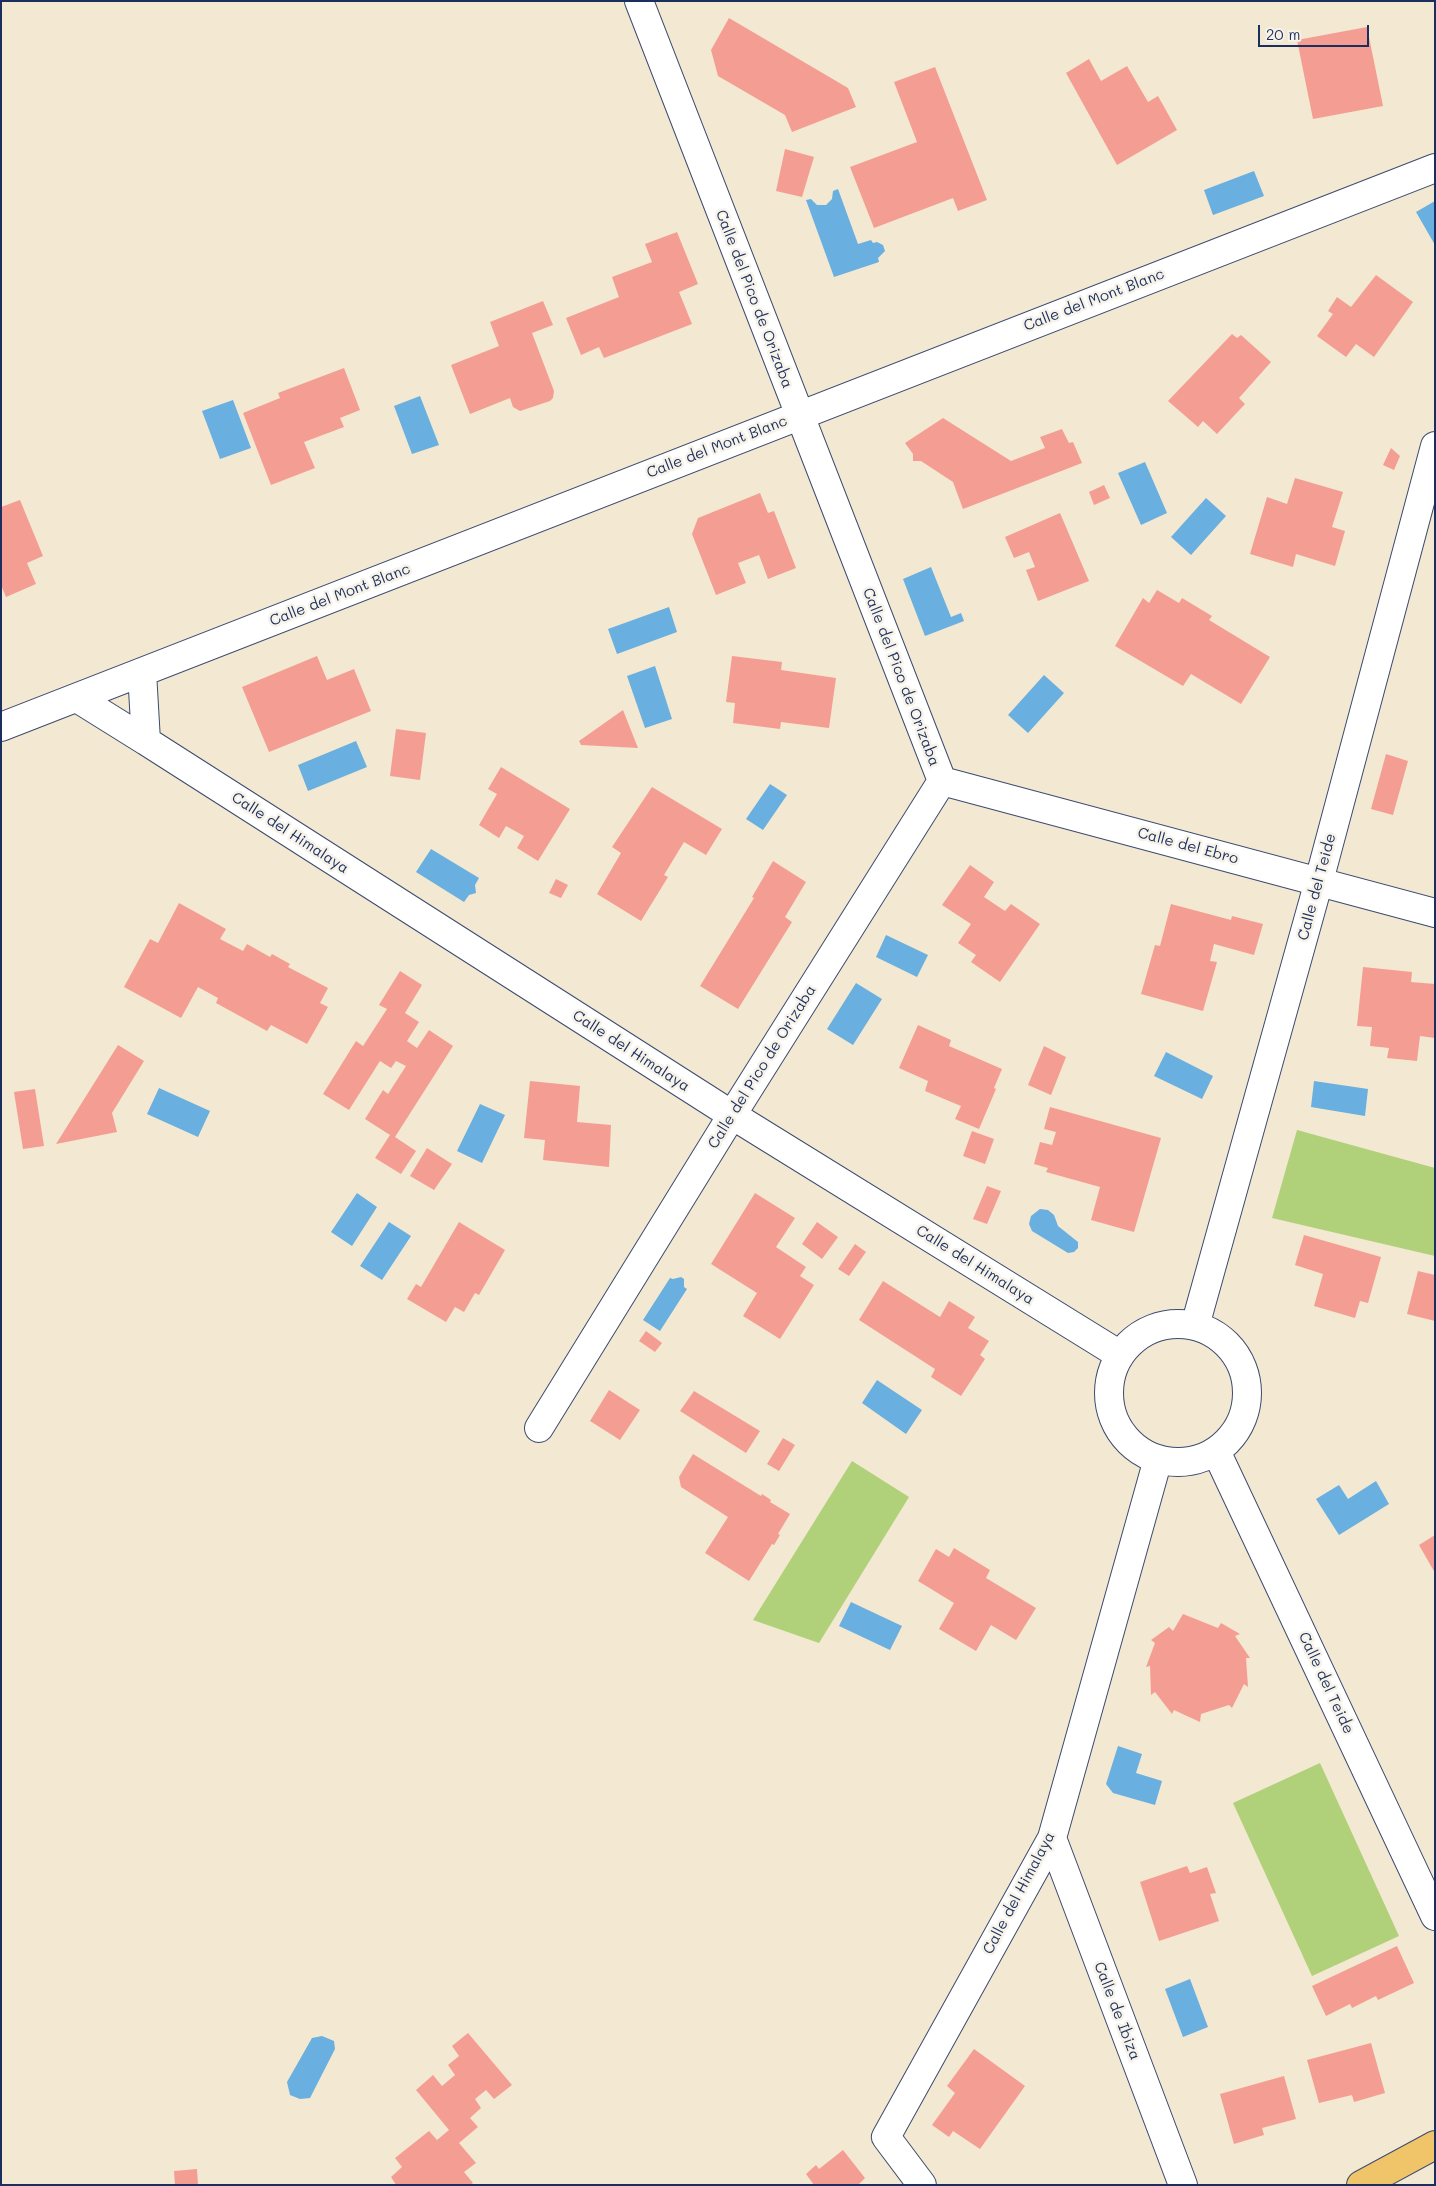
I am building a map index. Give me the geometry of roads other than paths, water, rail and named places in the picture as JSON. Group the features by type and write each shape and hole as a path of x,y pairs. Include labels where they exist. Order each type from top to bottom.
{"main road":[{"path":"1360,2185 1435,2145"}],"street":[{"name":"Calle del Pico de Orizaba","path":"539,1428 732,1115 942,781 639,1"},
{"name":"Calle del Mont Blanc","path":"1,727 1434,168"},
{"name":"Calle del Teide","path":"1195,1326 1319,881 1435,446"},
{"path":"142,672 146,741"},
{"name":"Calle del Himalaya","path":"76,698 732,1115 1120,1355"},
{"name":"Calle del Ebro","path":"942,781 1435,913"},
{"path":"1173,1324 1195,1326 1216,1334 1233,1350 1244,1370 1248,1392 1244,1415 1234,1435 1216,1450 1198,1459 1178,1462 1158,1459 1135,1447 1118,1428 1110,1404 1110,1379 1120,1355 1134,1340 1153,1328 1173,1324"},
{"name":"Calle del Teide","path":"1216,1450 1435,1916"},
{"name":"Calle del Himalaya","path":"922,2185 886,2137 1052,1838 1158,1459"},
{"name":"Calle de Ibiza","path":"1052,1838 1183,2185"}],"water":[{"path":"1254,171 1264,196 1213,215 1204,190"},
{"path":"838,189 858,244 871,240 873,243 877,242 883,245 885,251 878,258 879,262 834,277 806,200 811,199 817,205 826,205 832,199 833,191"},
{"path":"1435,201 1435,245 1416,212"},
{"path":"420,396 439,445 412,454 394,406"},
{"path":"233,400 251,448 220,459 202,411"},
{"path":"1145,462 1167,513 1141,525 1118,473"},
{"path":"1206,498 1226,516 1191,555 1171,537"},
{"path":"931,567 951,617 961,613 964,621 925,636 903,579"},
{"path":"669,607 677,632 617,654 608,629"},
{"path":"655,666 672,719 645,728 627,676"},
{"path":"1044,675 1064,693 1028,733 1008,715"},
{"path":"356,741 367,767 308,791 298,765"},
{"path":"770,784 787,795 763,830 746,819"},
{"path":"431,849 479,878 475,885 476,893 469,895 464,902 416,872"},
{"path":"886,935 928,955 917,977 876,957"},
{"path":"856,983 882,999 853,1045 827,1029"},
{"path":"1166,1052 1213,1076 1202,1099 1154,1076"},
{"path":"1314,1081 1368,1089 1365,1116 1311,1107"},
{"path":"159,1088 210,1111 198,1137 147,1114"},
{"path":"480,1104 505,1115 482,1163 457,1151"},
{"path":"357,1193 377,1207 352,1246 331,1232"},
{"path":"1040,1209 1048,1210 1054,1215 1058,1226 1078,1242 1078,1248 1074,1252 1068,1253 1032,1231 1029,1224 1031,1216"},
{"path":"389,1222 411,1236 382,1280 360,1266"},
{"path":"681,1277 684,1279 684,1287 687,1289 660,1331 643,1320 670,1278"},
{"path":"877,1380 922,1410 906,1434 862,1403"},
{"path":"1376,1481 1389,1504 1339,1535 1316,1499 1339,1485 1348,1499"},
{"path":"851,1602 902,1626 890,1650 839,1626"},
{"path":"1118,1746 1142,1754 1136,1773 1162,1781 1155,1805 1113,1793 1106,1784"},
{"path":"1190,1979 1208,2027 1183,2037 1165,1989"},
{"path":"322,2036 334,2041 335,2049 310,2098 300,2099 290,2095 287,2082 312,2038"}]}
